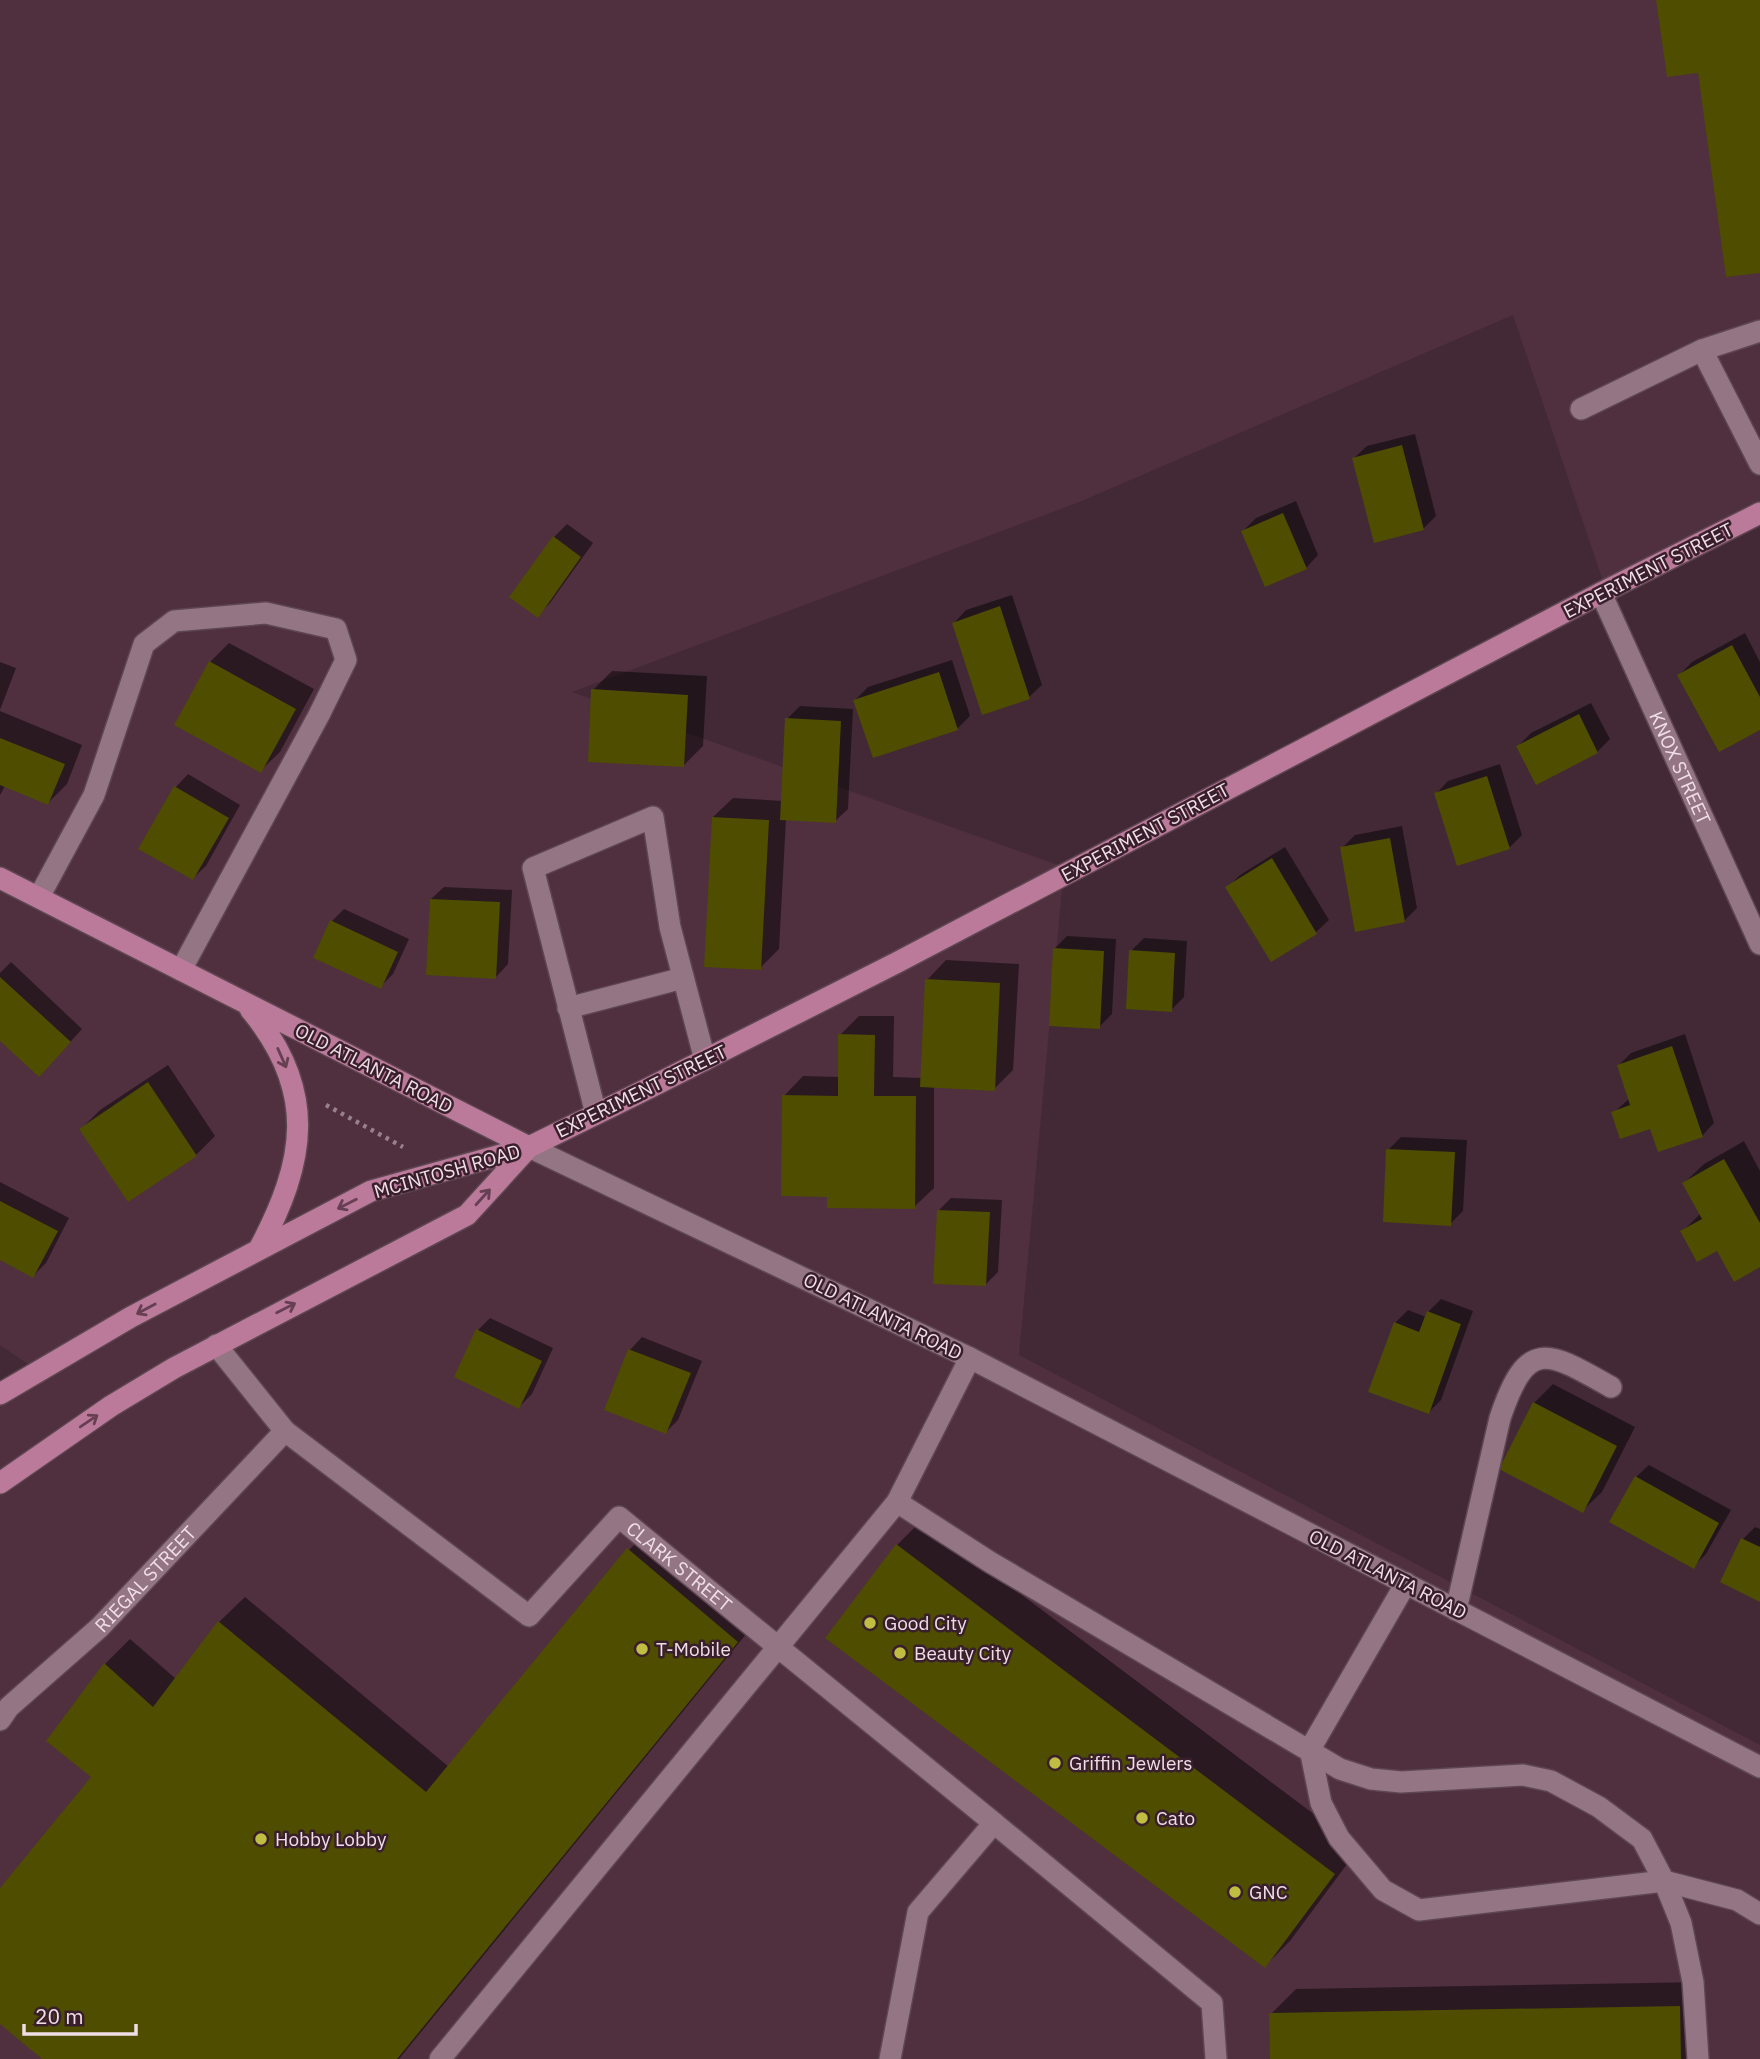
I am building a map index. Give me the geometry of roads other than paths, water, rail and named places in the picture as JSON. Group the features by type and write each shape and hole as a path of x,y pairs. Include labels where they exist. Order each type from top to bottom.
{"main road":[{"name":"EXPERIMENT STREET","path":"529,1147 920,950 1601,593 1760,513"},
{"name":"OLD ATLANTA ROAD","path":"0,878 529,1147"},
{"path":"244,1002 264,1025 279,1049 298,1103 298,1141 290,1179 277,1215 259,1249"},
{"name":"MCINTOSH ROAD","path":"0,1394 131,1317 371,1191 529,1147"},
{"name":"MCINTOSH ROAD","path":"0,1483 111,1406 174,1368 467,1215 529,1147"}],"street":[{"path":"1581,409 1702,350 1760,331"},
{"path":"1702,350 1760,464"},
{"name":"KNOX STREET","path":"1601,593 1760,944"},
{"path":"39,897 94,795 144,643 174,621 266,613 336,629 346,660 181,970"},
{"path":"596,1114 533,868 653,817 670,927 705,1060"},
{"path":"568,1008 683,978"},
{"name":"OLD ATLANTA ROAD","path":"529,1147 970,1358 1760,1767"},
{"path":"216,1345 285,1431"},
{"path":"440,2059 897,1502 970,1358"},
{"path":"1456,1610 1500,1418 1510,1388 1521,1370 1528,1363 1543,1358 1566,1361 1611,1387"},
{"name":"CLARK STREET","path":"285,1431 529,1616 619,1517 778,1647"},
{"name":"RIEGAL STREET","path":"0,1720 9,1707 100,1627 285,1431"},
{"path":"897,1502 990,1562 1340,1769 1371,1779 1401,1782 1523,1775 1551,1781 1599,1807 1642,1839 1664,1881 1681,1923 1693,1982 1698,2059"},
{"path":"1406,1583 1310,1749 1321,1803 1339,1838 1383,1890 1419,1910 1664,1881 1737,1900 1760,1914"},
{"path":"778,1647 1212,2003 1216,2059"},
{"path":"890,2059 918,1912 994,1823"}],"place":[{"name":"Good City","path":"870,1623"},
{"name":"T-Mobile","path":"642,1649"},
{"name":"Beauty City","path":"900,1653"},
{"name":"Griffin Jewlers","path":"1055,1763"},
{"name":"Cato","path":"1142,1818"},
{"name":"Hobby Lobby","path":"261,1839"},
{"name":"GNC","path":"1235,1892"}]}
